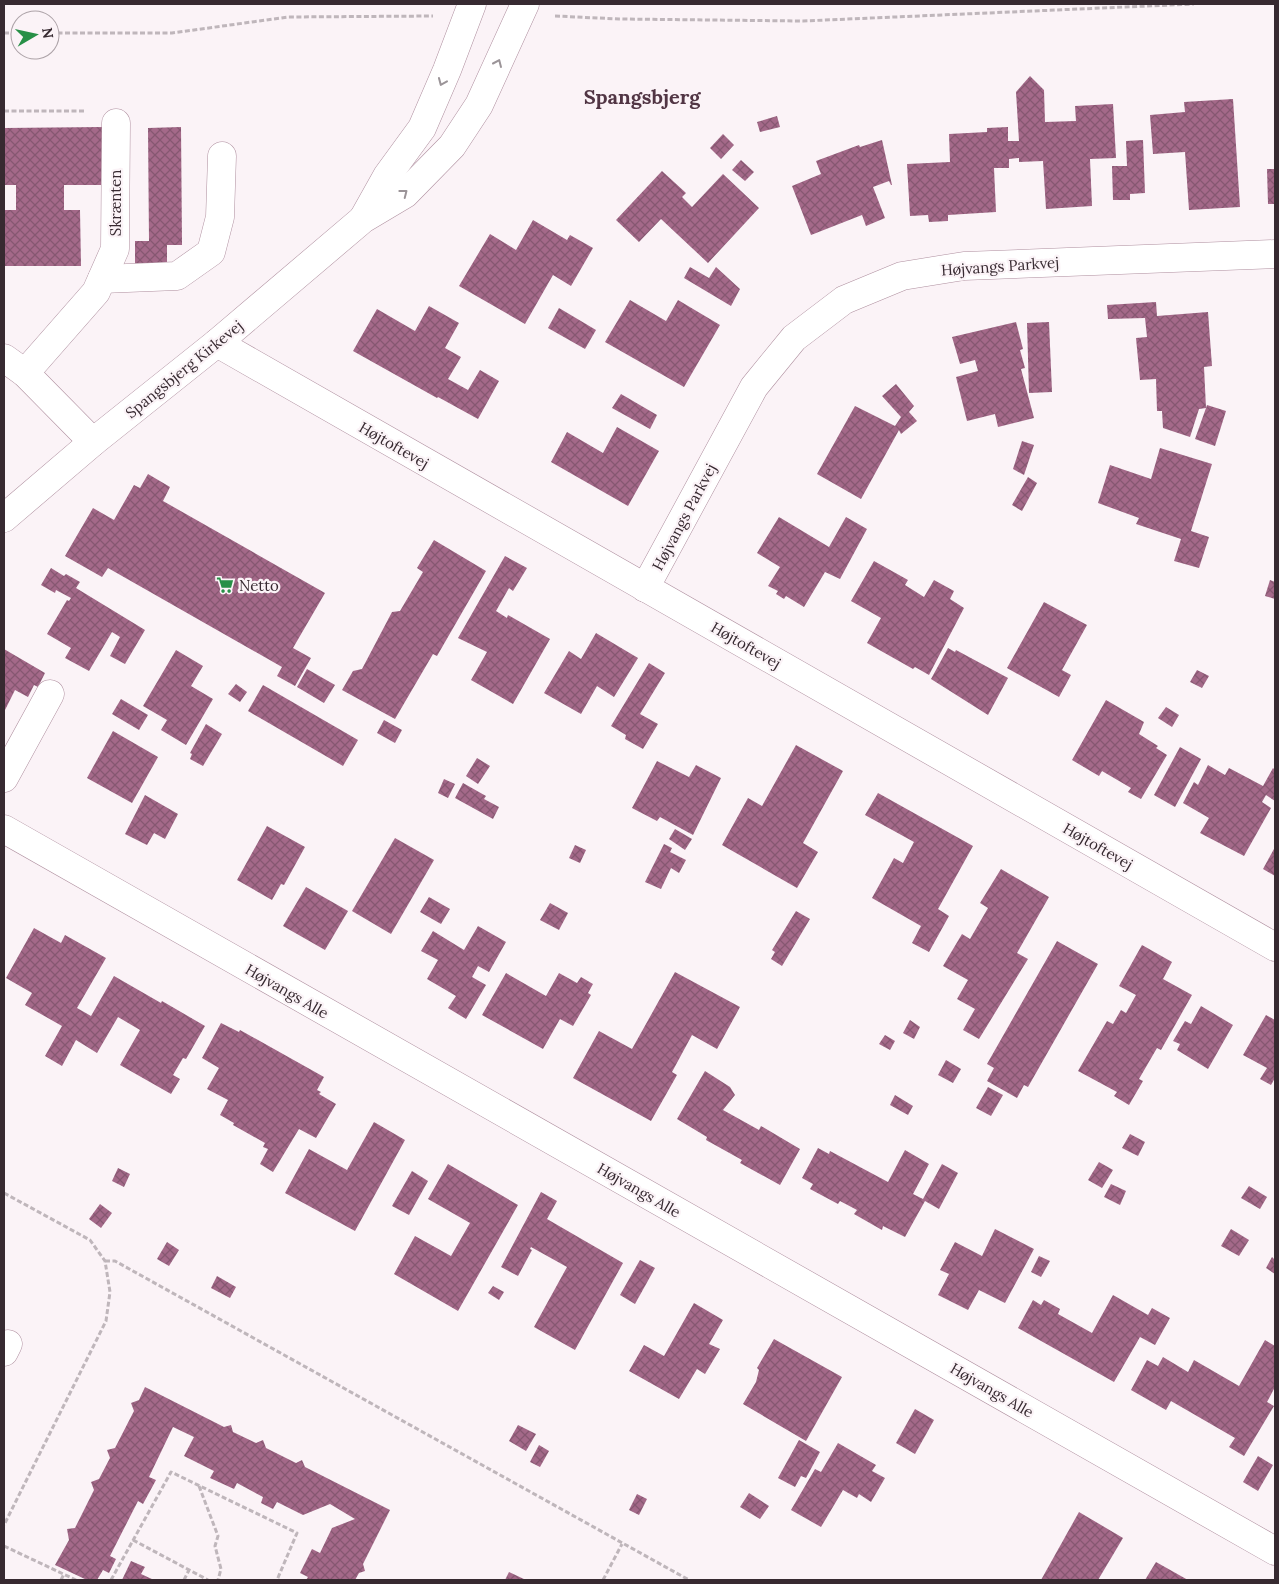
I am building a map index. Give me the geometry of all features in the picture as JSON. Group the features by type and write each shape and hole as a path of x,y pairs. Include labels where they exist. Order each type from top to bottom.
{"street":[{"name":"Spangsbjerg Kirkevej","path":"4,518 363,219 405,194 452,146 479,105 522,9"},
{"name":"Spangsbjerg Kirkevej","path":"363,219 387,176 422,128 447,70 469,10"},
{"name":"Skrænten","path":"93,442 14,366 96,292 115,249 116,122"},
{"path":"102,279 178,276 211,252 220,217 222,156"},
{"name":"Højvangs Parkvej","path":"645,588 754,387 794,338 844,300 902,276 964,266 1275,254"},
{"name":"Højtoftevej","path":"216,343 1275,947"},
{"path":"4,778 50,694"},
{"name":"Højvangs Alle","path":"4,830 1275,1551"}],"path":[{"path":"522,9 619,19 803,21 1194,4"},
{"path":"60,33 172,32 288,17 469,10"},
{"path":"4,111 96,110 116,122"},
{"path":"4,1193 90,1240 105,1260 110,1292 106,1321 4,1525"},
{"path":"105,1260 114,1261 689,1580"},
{"path":"111,1580 171,1472 297,1533 277,1580"},
{"path":"199,1485 218,1536 215,1546 221,1569 218,1580"},
{"path":"133,1540 208,1580"},
{"path":"603,1580 622,1544"},
{"path":"4,1546 76,1580"},
{"path":"184,1580 189,1570"},
{"path":"60,1580 64,1574"}],"building":[{"path":"1030,76 1044,90 1045,122 1076,121 1075,106 1113,104 1116,158 1090,159 1092,206 1046,209 1043,161 1019,162 1019,158 1009,159 1009,168 994,168 996,212 948,215 948,221 929,222 928,215 910,216 907,164 950,162 949,134 987,132 987,128 1008,127 1008,141 1019,141 1016,92"},
{"path":"1233,99 1240,207 1189,210 1185,152 1153,154 1150,115 1185,112 1184,102"},
{"path":"777,116 780,127 760,132 757,122"},
{"path":"102,127 102,185 64,185 64,210 80,210 81,266 4,266 4,210 16,210 16,185 4,185 4,128"},
{"path":"181,127 182,245 167,245 167,266 135,266 135,241 149,241 148,128"},
{"path":"723,134 734,145 721,159 710,148"},
{"path":"882,140 892,185 889,181 873,187 885,218 866,226 862,215 811,235 792,186 821,174 816,161 859,145 860,147"},
{"path":"1143,140 1145,193 1130,194 1130,200 1113,200 1112,166 1127,166 1126,141"},
{"path":"741,160 754,172 745,181 732,170"},
{"path":"1267,169 1275,169 1275,204 1268,204"},
{"path":"662,171 686,193 682,197 692,207 723,174 759,208 708,263 661,219 639,242 616,220"},
{"path":"533,220 567,240 570,235 593,248 571,286 553,275 525,324 459,286 490,234 516,250"},
{"path":"690,267 709,278 716,267 740,289 731,306 684,278"},
{"path":"630,300 666,321 678,300 720,325 684,387 605,342"},
{"path":"1156,302 1157,316 1208,312 1212,366 1204,367 1206,408 1199,409 1190,437 1163,428 1162,411 1157,411 1156,379 1140,380 1136,338 1147,337 1145,318 1108,319 1107,305"},
{"path":"429,306 459,323 445,348 461,357 448,379 468,390 480,370 499,381 478,419 353,351 377,309 415,331"},
{"path":"559,308 596,330 585,349 548,328"},
{"path":"1016,322 1023,349 1020,350 1025,368 1021,369 1034,418 998,427 995,414 967,421 956,377 978,371 975,360 960,364 952,337"},
{"path":"1049,322 1052,392 1029,393 1027,323"},
{"path":"896,384 914,406 909,412 917,421 901,434 899,430 861,499 817,474 855,406 895,426 901,417 882,396"},
{"path":"621,394 657,415 650,429 612,408"},
{"path":"1207,405 1226,411 1215,446 1195,439"},
{"path":"617,427 659,451 628,506 551,462 567,432 603,453"},
{"path":"1022,441 1034,445 1024,475 1013,469"},
{"path":"1160,448 1212,464 1191,531 1209,537 1199,568 1174,561 1181,539 1136,524 1139,518 1098,503 1110,465 1151,479"},
{"name":"Netto","path":"148,474 170,487 163,501 325,593 293,648 311,658 295,686 277,676 282,667 108,568 102,577 65,556 93,508 114,520 134,485 140,488"},
{"path":"1028,477 1037,483 1022,511 1012,505"},
{"path":"779,517 829,547 846,517 867,529 840,579 825,572 804,607 786,596 784,599 776,594 778,591 768,586 780,567 757,553"},
{"path":"434,540 486,571 437,656 433,654 395,719 342,690 353,671 362,669 392,612 400,611 423,572 417,568"},
{"path":"505,556 527,568 513,591 509,588 496,611 507,618 508,615 550,639 513,704 471,680 487,652 458,638"},
{"path":"874,561 908,580 905,585 924,597 934,580 954,591 950,599 964,608 929,675 915,667 913,669 867,643 881,618 851,601"},
{"path":"51,568 64,576 66,574 80,582 76,588 145,630 125,664 110,656 120,637 112,632 89,671 65,658 71,648 47,634 67,600 69,601 71,598 56,590 55,593 41,585"},
{"path":"1270,580 1275,582 1275,599 1265,596"},
{"path":"1044,602 1087,625 1062,670 1071,675 1059,697 1007,668"},
{"path":"596,633 638,658 614,697 597,686 581,714 544,693 569,651 581,659"},
{"path":"948,648 955,652 956,650 1008,678 988,715 931,679"},
{"path":"4,649 45,673 38,687 34,685 28,697 15,690 4,712"},
{"path":"176,650 203,666 191,686 213,699 186,745 161,730 167,720 143,706"},
{"path":"649,663 665,673 640,714 658,724 643,749 625,739 626,735 611,726"},
{"path":"307,669 335,685 324,703 297,687"},
{"path":"1197,670 1209,676 1202,688 1190,682"},
{"path":"236,684 247,692 240,702 228,694"},
{"path":"263,685 358,740 343,766 248,711"},
{"path":"121,699 148,715 139,730 112,714"},
{"path":"1106,700 1144,722 1139,734 1158,746 1156,748 1167,755 1141,799 1128,792 1131,788 1102,771 1099,776 1072,760"},
{"path":"1166,707 1179,715 1172,727 1158,718"},
{"path":"384,720 402,730 395,743 377,733"},
{"path":"206,724 222,734 203,766 190,759 192,754 190,753"},
{"path":"113,731 158,757 132,803 87,778"},
{"path":"796,745 843,771 803,843 818,852 797,888 722,845 748,798 762,806"},
{"path":"1180,747 1201,759 1175,807 1154,795"},
{"path":"477,758 490,766 478,784 466,776"},
{"path":"657,761 689,777 696,765 721,778 693,835 660,817 657,821 632,808"},
{"path":"1208,765 1225,775 1229,768 1263,786 1273,768 1275,770 1275,801 1266,795 1262,802 1271,808 1244,856 1200,833 1209,818 1183,803 1194,782 1198,785"},
{"path":"444,779 455,784 448,798 438,793"},
{"path":"463,783 486,796 484,799 499,807 493,819 455,798"},
{"path":"878,793 973,846 938,909 949,916 929,952 912,943 921,926 872,898 894,858 903,863 914,842 865,815"},
{"path":"145,795 178,814 165,839 154,833 147,845 125,834"},
{"path":"267,826 305,847 284,885 281,884 272,900 237,880"},
{"path":"675,829 692,839 685,850 669,839"},
{"path":"395,838 434,860 391,934 352,911"},
{"path":"664,844 672,848 670,852 686,860 679,873 671,868 661,889 645,882"},
{"path":"575,845 586,850 580,863 569,858"},
{"path":"1275,847 1275,876 1263,869"},
{"path":"1001,869 1049,897 1017,953 1028,959 979,1039 963,1030 975,1009 957,999 968,980 943,966 962,934 970,939 988,908 980,903"},
{"path":"306,887 348,911 325,950 283,926"},
{"path":"429,897 450,909 441,924 420,912"},
{"path":"550,903 568,913 559,930 540,920"},
{"path":"796,911 810,919 782,966 771,959 775,952 772,950"},
{"path":"478,926 506,942 489,972 478,966 472,977 486,985 466,1019 448,1008 456,996 427,979 438,960 421,951 433,931 464,950"},
{"path":"34,928 61,943 65,935 106,958 77,1008 91,1016 114,976 205,1026 186,1059 183,1058 173,1075 180,1079 171,1094 120,1065 140,1030 118,1017 97,1053 76,1040 62,1066 45,1056 62,1026 25,1005 32,993 6,978"},
{"path":"1057,941 1098,964 1028,1087 1024,1085 1017,1098 987,1081 994,1068 987,1064"},
{"path":"1142,945 1172,962 1163,979 1192,995 1161,1050 1157,1048 1139,1079 1143,1081 1129,1105 1114,1096 1117,1092 1078,1071 1107,1021 1113,1024 1121,1010 1126,1013 1136,995 1119,986"},
{"path":"675,972 740,1007 717,1049 692,1035 672,1072 677,1075 651,1121 573,1078 599,1031 632,1049"},
{"path":"506,973 546,996 559,973 577,983 581,977 593,984 588,993 591,995 573,1026 560,1019 543,1049 482,1015"},
{"path":"1201,1006 1233,1025 1208,1069 1177,1050 1180,1044 1173,1041 1185,1021 1191,1024"},
{"path":"1266,1015 1275,1020 1275,1078 1271,1085 1260,1079 1267,1068 1243,1055"},
{"path":"910,1020 920,1027 914,1039 903,1033"},
{"path":"221,1023 239,1032 240,1030 324,1077 317,1090 321,1092 319,1094 336,1104 316,1138 299,1129 273,1172 260,1164 268,1149 263,1147 265,1143 233,1125 234,1123 220,1115 228,1100 207,1089 219,1068 202,1058"},
{"path":"885,1035 895,1041 890,1050 879,1044"},
{"path":"946,1060 961,1069 953,1083 938,1075"},
{"path":"705,1071 730,1087 735,1095 723,1110 759,1130 761,1126 800,1149 780,1185 740,1163 742,1160 706,1140 707,1137 677,1119"},
{"path":"988,1087 1003,1095 991,1116 976,1108"},
{"path":"895,1095 913,1106 908,1115 890,1105"},
{"path":"374,1122 405,1140 355,1231 285,1193 309,1149 347,1170"},
{"path":"1130,1134 1145,1142 1138,1156 1122,1148"},
{"path":"818,1148 829,1154 830,1151 888,1182 905,1150 929,1164 913,1194 923,1199 942,1164 958,1173 939,1209 925,1201 905,1237 883,1226 882,1230 854,1214 857,1210 840,1201 838,1204 810,1189 813,1184 802,1178"},
{"path":"1099,1162 1113,1170 1102,1188 1088,1180"},
{"path":"448,1164 518,1205 458,1311 394,1274 415,1236 451,1256 470,1223 428,1199"},
{"path":"118,1168 130,1174 124,1187 112,1181"},
{"path":"412,1171 428,1181 409,1215 392,1206"},
{"path":"1111,1184 1126,1191 1120,1205 1104,1197"},
{"path":"1249,1186 1267,1197 1260,1209 1241,1198"},
{"path":"541,1192 557,1201 547,1219 623,1263 575,1350 534,1327 567,1267 531,1247 530,1249 532,1250 518,1276 501,1267"},
{"path":"100,1204 112,1213 101,1228 89,1219"},
{"path":"995,1229 1034,1249 1005,1303 979,1290 968,1310 938,1295 949,1274 940,1270 955,1242 982,1256"},
{"path":"1231,1229 1249,1240 1239,1256 1221,1246"},
{"path":"167,1242 179,1250 169,1266 157,1259"},
{"path":"1039,1256 1050,1261 1041,1277 1031,1272"},
{"path":"1272,1257 1275,1260 1275,1274 1266,1268"},
{"path":"640,1260 655,1268 635,1304 620,1295"},
{"path":"217,1276 236,1287 230,1298 211,1288"},
{"path":"493,1286 504,1292 499,1300 488,1293"},
{"path":"1113,1295 1148,1315 1152,1308 1170,1318 1155,1345 1140,1337 1114,1382 1018,1328 1033,1300 1041,1305 1044,1300 1060,1309 1058,1314 1092,1333"},
{"path":"694,1303 723,1320 709,1344 720,1349 705,1374 697,1369 679,1399 629,1371 644,1345 664,1356"},
{"path":"774,1339 842,1377 806,1441 743,1404 756,1382 759,1370 757,1368"},
{"path":"1265,1340 1275,1346 1275,1387 1267,1402 1274,1406 1244,1456 1229,1447 1235,1438 1171,1401 1166,1410 1131,1390 1147,1360 1158,1366 1163,1357 1188,1372 1194,1360 1239,1386"},
{"path":"145,1387 224,1427 231,1425 233,1432 256,1443 263,1440 266,1448 296,1463 302,1460 305,1467 390,1510 363,1564 365,1571 359,1573 355,1580 306,1580 308,1577 300,1573 312,1549 320,1553 332,1528 355,1519 330,1504 303,1515 277,1502 273,1509 261,1503 263,1497 237,1483 234,1489 210,1478 214,1471 184,1456 194,1437 173,1427 149,1477 156,1480 143,1504 138,1501 110,1556 116,1559 109,1573 103,1570 97,1580 87,1580 55,1565 69,1540 67,1529 75,1528 94,1490 91,1482 99,1479 110,1458 107,1450 115,1448 134,1411 131,1403 139,1400"},
{"path":"915,1409 934,1420 915,1454 896,1443"},
{"path":"518,1425 536,1434 526,1451 509,1441"},
{"path":"799,1440 820,1452 806,1478 801,1476 795,1487 778,1478"},
{"path":"838,1443 876,1465 872,1471 885,1478 871,1502 859,1494 857,1498 843,1490 821,1527 791,1510 815,1469 821,1472"},
{"path":"539,1445 549,1451 540,1467 530,1462"},
{"path":"1258,1456 1273,1465 1258,1491 1243,1482"},
{"path":"749,1493 769,1506 760,1519 740,1507"},
{"path":"637,1494 647,1499 639,1515 629,1510"},
{"path":"1079,1512 1123,1538 1098,1580 1041,1580"},
{"path":"131,1561 145,1567 141,1574 154,1580 122,1580"},
{"path":"1156,1562 1188,1580 1145,1580"},
{"path":"509,1572 526,1580 505,1580"}],"place":[{"name":"Netto","path":"225,585"}],"district":[{"name":"Spangsbjerg","path":"642,96"}]}
